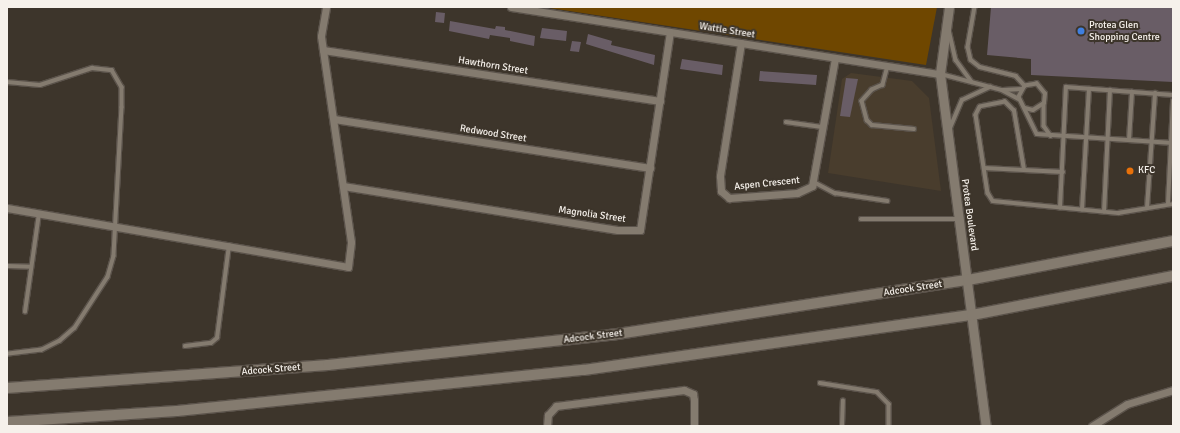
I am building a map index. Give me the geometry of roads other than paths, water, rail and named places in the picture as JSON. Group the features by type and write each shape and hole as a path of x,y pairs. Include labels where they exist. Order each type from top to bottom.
{"main road":[{"name":"Adcock Street","path":"7,388 196,376 461,352 742,317 968,280 1173,241"},
{"path":"7,422 177,411 472,384 682,358 972,315 1173,276"}],"street":[{"path":"7,208 348,267 351,251 334,119 323,50 321,25 326,7"},
{"name":"Wattle Street","path":"511,7 940,74"},
{"name":"Protea Boulevard","path":"949,7 940,74 986,426"},
{"name":"Magnolia Street","path":"343,186 626,231 640,230 670,32"},
{"name":"Aspen Crescent","path":"741,43 720,176 721,191 730,198 757,197 804,191 814,182 835,58"},
{"name":"Hawthorn Street","path":"323,50 660,101"},
{"name":"Redwood Street","path":"334,119 650,168"},
{"path":"547,426 548,415 556,406 684,390 693,394 694,426"},
{"path":"1097,425 1127,404 1173,390"}],"lane":[{"path":"975,7 968,48 971,60 980,67 1016,76 1023,87"},
{"path":"947,17 956,60 972,82"},
{"path":"888,66 883,85 872,90 862,101 867,120 872,125 914,129"},
{"path":"7,82 40,85 92,68 112,70 118,78 122,107 114,226 114,256 108,277 75,328 42,350 7,354"},
{"path":"940,74 1002,90 1019,99 1025,108 1033,130 1051,136 1172,143"},
{"path":"948,140 962,100 991,87"},
{"path":"1019,99 1023,87"},
{"path":"1002,90 1023,87 1041,87 1044,103 1044,126 1051,136"},
{"path":"1060,208 1065,137 1066,87 1173,95"},
{"path":"1082,210 1089,89"},
{"path":"1104,212 1110,90"},
{"path":"1129,140 1132,92"},
{"path":"1147,208 1155,94"},
{"path":"1168,204 1173,101"},
{"path":"1024,170 1017,118 1005,102 977,110 984,168 993,201 1104,212 1173,204"},
{"path":"1025,108 1034,110 1044,103"},
{"path":"786,122 823,127"},
{"path":"984,168 1063,172"},
{"path":"814,182 835,193 887,200"},
{"path":"25,312 39,213"},
{"path":"861,219 959,219"},
{"path":"185,346 211,343 217,338 229,246"},
{"path":"7,266 31,267"},
{"path":"820,383 843,384 877,392 889,404 889,426"},
{"path":"842,426 843,400"}],"place":[{"name":"Protea Glen Shopping Centre","path":"1081,31"},
{"name":"KFC","path":"1130,171"}]}
